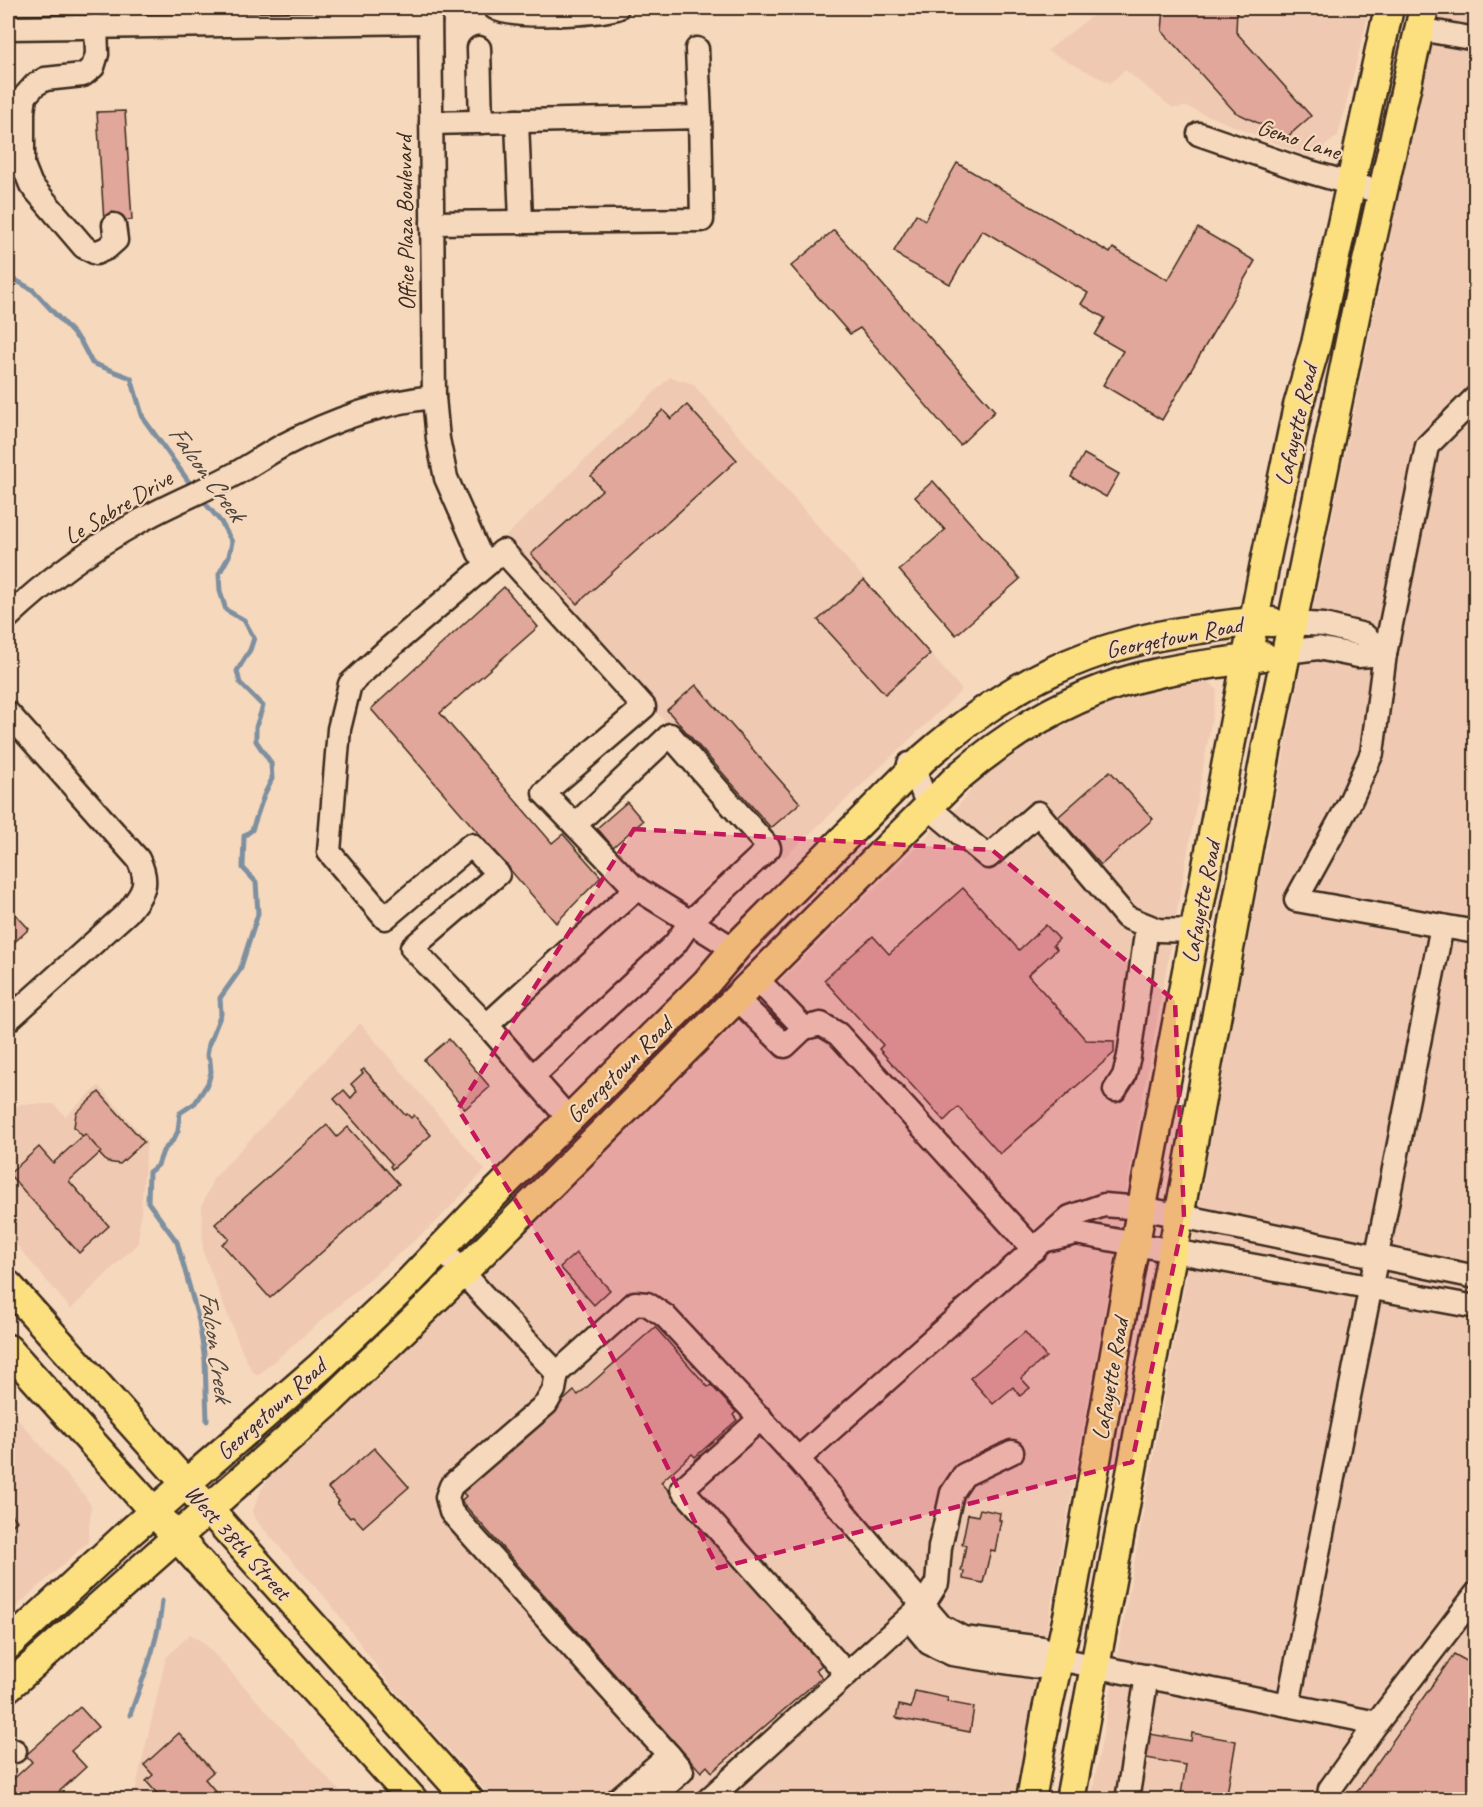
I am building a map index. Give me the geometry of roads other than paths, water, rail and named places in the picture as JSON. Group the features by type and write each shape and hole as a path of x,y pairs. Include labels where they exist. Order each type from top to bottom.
{"main road":[{"name":"Lafayette Road","path":"1031,1800 1069,1612 1134,1245 1246,659 1296,416 1316,344 1389,8"},
{"name":"Lafayette Road","path":"1070,1800 1227,953 1286,652 1421,18"},
{"name":"Georgetown Road","path":"8,1645 296,1389 442,1249 706,983 735,949 911,766 973,717 1041,675 1092,654 1155,636 1254,621 1292,622"},
{"name":"Georgetown Road","path":"8,1688 328,1402 463,1272 957,778 990,750 1034,720 1099,690 1160,672 1286,652"},
{"name":"West 38th Street","path":"8,1285 469,1800"},
{"name":"West 38th Street","path":"8,1349 412,1800"}],"street":[{"path":"495,8 501,12 526,14 586,12 617,8"},
{"path":"8,28 430,15"},
{"name":"Office Plaza Boulevard","path":"430,15 434,397 438,439 446,478 479,553 490,562"},
{"path":"1421,18 1476,39"},
{"path":"96,26 97,54 93,67 83,75 45,79 35,85 25,96 23,165 31,185 84,247 96,253 107,248 116,240 114,225"},
{"path":"479,48 481,122"},
{"path":"432,223 702,220 698,49"},
{"path":"431,123 700,117"},
{"path":"517,122 521,221"},
{"name":"Gemo Lane","path":"1199,134 1300,170 1383,193"},
{"name":"Le Sabre Drive","path":"8,617 48,583 134,524 234,475 282,446 340,421 401,402 434,397"},
{"path":"1476,397 1427,446 1384,654 1372,753 1349,804 1296,900 1476,932"},
{"path":"569,1119 487,1025 412,948 498,874 471,845 385,918 329,852 339,729 350,684 503,551 644,707 544,793 637,888 735,949"},
{"path":"1292,622 1324,625 1364,635 1384,654"},
{"path":"1286,652 1318,648 1358,656 1384,654"},
{"path":"8,713 138,859 144,872 145,886 128,912 8,1020"},
{"path":"532,1077 675,944 691,921 769,848 670,735 575,825"},
{"path":"911,766 928,807 988,857 1038,813 1126,917 1158,930 1195,931"},
{"path":"487,1025 637,888"},
{"path":"1115,1090 1124,1076 1129,1056 1147,926"},
{"path":"1288,1705 1442,926"},
{"path":"746,988 785,1046 804,1028 821,1024 838,1034 1039,1245"},
{"path":"798,1459 1070,1217 1104,1205 1142,1208 1476,1277"},
{"path":"1039,1245 1076,1233 1476,1307"},
{"path":"442,1249 557,1372"},
{"path":"1012,1452 964,1475 952,1493 940,1547 937,1583 916,1612 707,1800 451,1512 447,1497 451,1486 546,1404 554,1390 557,1372 635,1303 647,1304 665,1316 798,1459 916,1612 963,1638 1042,1648 1059,1659 1377,1723"},
{"path":"760,1418 682,1489 847,1674"},
{"path":"1328,1800 1330,1789 1377,1723 1476,1594"},
{"path":"1127,1800 1147,1676"},
{"path":"617,1800 675,1763"},
{"path":"650,1800 675,1763"}],"waterway":[{"name":"Falcon Creek","path":"8,276 33,290 81,342 92,363 131,378 143,418 194,489"},
{"name":"Falcon Creek","path":"200,497 221,522 232,542 229,556 219,574 220,591 226,610 244,620 254,638 250,650 237,671 240,683 263,706 256,727 256,741 271,763 272,779 252,830 244,836 243,868 256,882 258,914 240,970 220,998 221,1014 207,1055 211,1072 208,1083 195,1103 180,1113 178,1131 174,1139 163,1151 158,1165 149,1172 148,1202 177,1242 199,1321 205,1360 207,1421"},
{"name":"Falcon Creek","path":"130,1715 154,1645 162,1601"}]}
